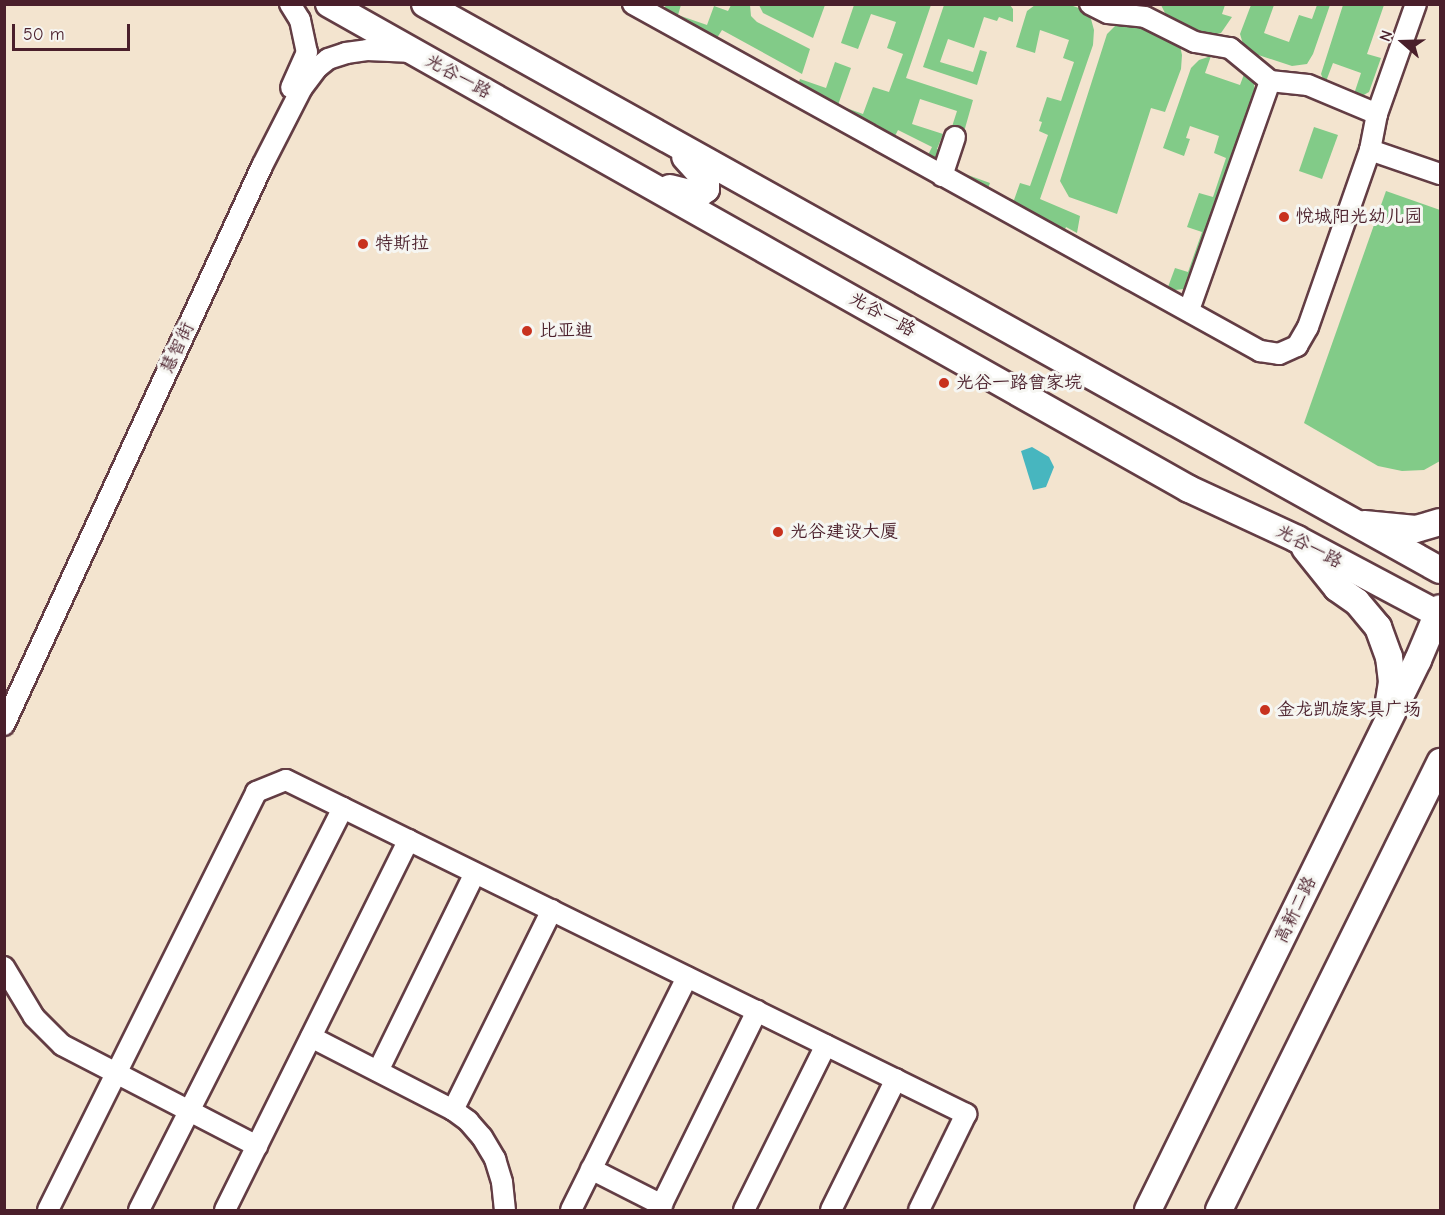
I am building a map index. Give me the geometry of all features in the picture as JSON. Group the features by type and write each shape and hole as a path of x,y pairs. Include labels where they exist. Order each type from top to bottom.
{"main road":[{"name":"光谷一路","path":"329,4 1189,489 1297,539 1440,612"},
{"path":"425,4 1351,523 1440,570"},
{"path":"443,4 473,31"},
{"path":"635,176 698,195 706,189 706,180 693,163 657,134"},
{"path":"1351,523 1416,529 1440,522"},
{"path":"1297,539 1337,588 1357,602 1378,627 1389,657 1392,682 1385,725"},
{"name":"高新二路","path":"1149,1210 1440,612"},
{"path":"1219,1210 1440,762"}],"street":[{"name":"慧智街","path":"4,700 253,162 303,63 307,52 306,40 300,20 290,4"},
{"path":"633,4 1260,351 1279,354 1297,346 1308,327 1370,150 1377,114 1416,4"},
{"path":"1090,4 1108,13 1145,17 1196,42 1230,48 1270,81 1308,85 1377,114"},
{"name":"慧智街","path":"4,725 261,166 302,88 317,68 328,59 346,53 367,50 414,52"},
{"path":"1189,310 1270,81"},
{"path":"942,176 956,137"},
{"path":"1370,150 1440,174"},
{"path":"48,1210 256,792 286,780 966,1114 919,1210"},
{"path":"139,1210 343,808"},
{"path":"225,1210 409,840"},
{"path":"378,1071 476,873"},
{"path":"453,1110 552,910"},
{"path":"4,967 22,999 46,1031 77,1054 257,1146"},
{"path":"571,1210 687,977"},
{"path":"591,1169 661,1208 758,1011"},
{"path":"311,1037 453,1110 482,1137 495,1159 502,1182 506,1210"},
{"path":"744,1210 826,1045"},
{"path":"831,1210 896,1079"}],"green space":[{"path":"759,4 825,5 813,38 763,13"},
{"path":"666,5 681,5 678,15 707,25 714,6 728,11 731,5 750,5 751,16 757,22 810,49 802,74 722,30 717,38 663,11"},
{"path":"854,5 931,5 906,78 973,100 962,139 949,136 957,111 920,99 912,124 943,134 937,149 943,151 938,158 926,159 932,147 898,130 892,142 796,90 800,79 826,88 835,62 851,68 838,105 863,114 873,87 889,92 903,54 887,48 896,22 871,14 858,49 841,43"},
{"path":"944,5 1010,5 1013,9 1013,22 999,17 997,21 984,17 974,48 948,39 940,62 973,72 980,50 987,52 977,85 923,67"},
{"path":"1035,5 1070,5 1082,9 1091,19 1094,30 1093,45 1040,199 1080,216 1077,233 1066,227 1063,234 953,175 954,170 990,183 987,191 1014,200 1020,183 1030,186 1048,135 1039,131 1042,122 1039,121 1047,97 1061,101 1074,62 1063,58 1069,40 1040,30 1035,53 1016,47 1027,11"},
{"path":"1161,5 1225,5 1222,14 1232,17 1221,33 1209,36 1168,19"},
{"path":"1251,5 1274,5 1264,33 1289,42 1299,15 1312,19 1317,5 1330,5 1313,54 1307,64 1292,66 1249,52 1240,34"},
{"path":"1343,5 1384,5 1367,54 1381,58 1369,92 1362,96 1354,94 1361,73 1333,63 1325,84 1321,74"},
{"path":"1135,20 1179,41 1182,55 1181,69 1165,112 1151,108 1117,214 1069,197 1060,181 1107,34 1117,24"},
{"path":"1211,56 1205,73 1240,85 1246,69 1253,77 1255,92 1195,277 1184,289 1166,291 1139,276 1168,287 1175,268 1188,272 1202,232 1187,227 1199,193 1213,197 1226,158 1214,153 1219,136 1190,126 1186,138 1190,139 1184,156 1163,148 1191,68 1199,60"},
{"path":"1314,127 1338,135 1322,179 1299,171"},
{"path":"1386,191 1440,210 1440,461 1424,470 1402,471 1378,466 1304,423"}],"water":[{"path":"1032,447 1049,457 1054,467 1046,487 1033,490 1021,451"}],"place":[{"name":"悦城阳光幼儿园","path":"1284,217"},
{"name":"特斯拉","path":"363,244"},
{"name":"比亚迪","path":"527,331"},
{"name":"光谷一路曾家垸","path":"944,383"},
{"name":"光谷建设大厦","path":"778,532"},
{"name":"金龙凯旋家具广场","path":"1265,710"}]}
